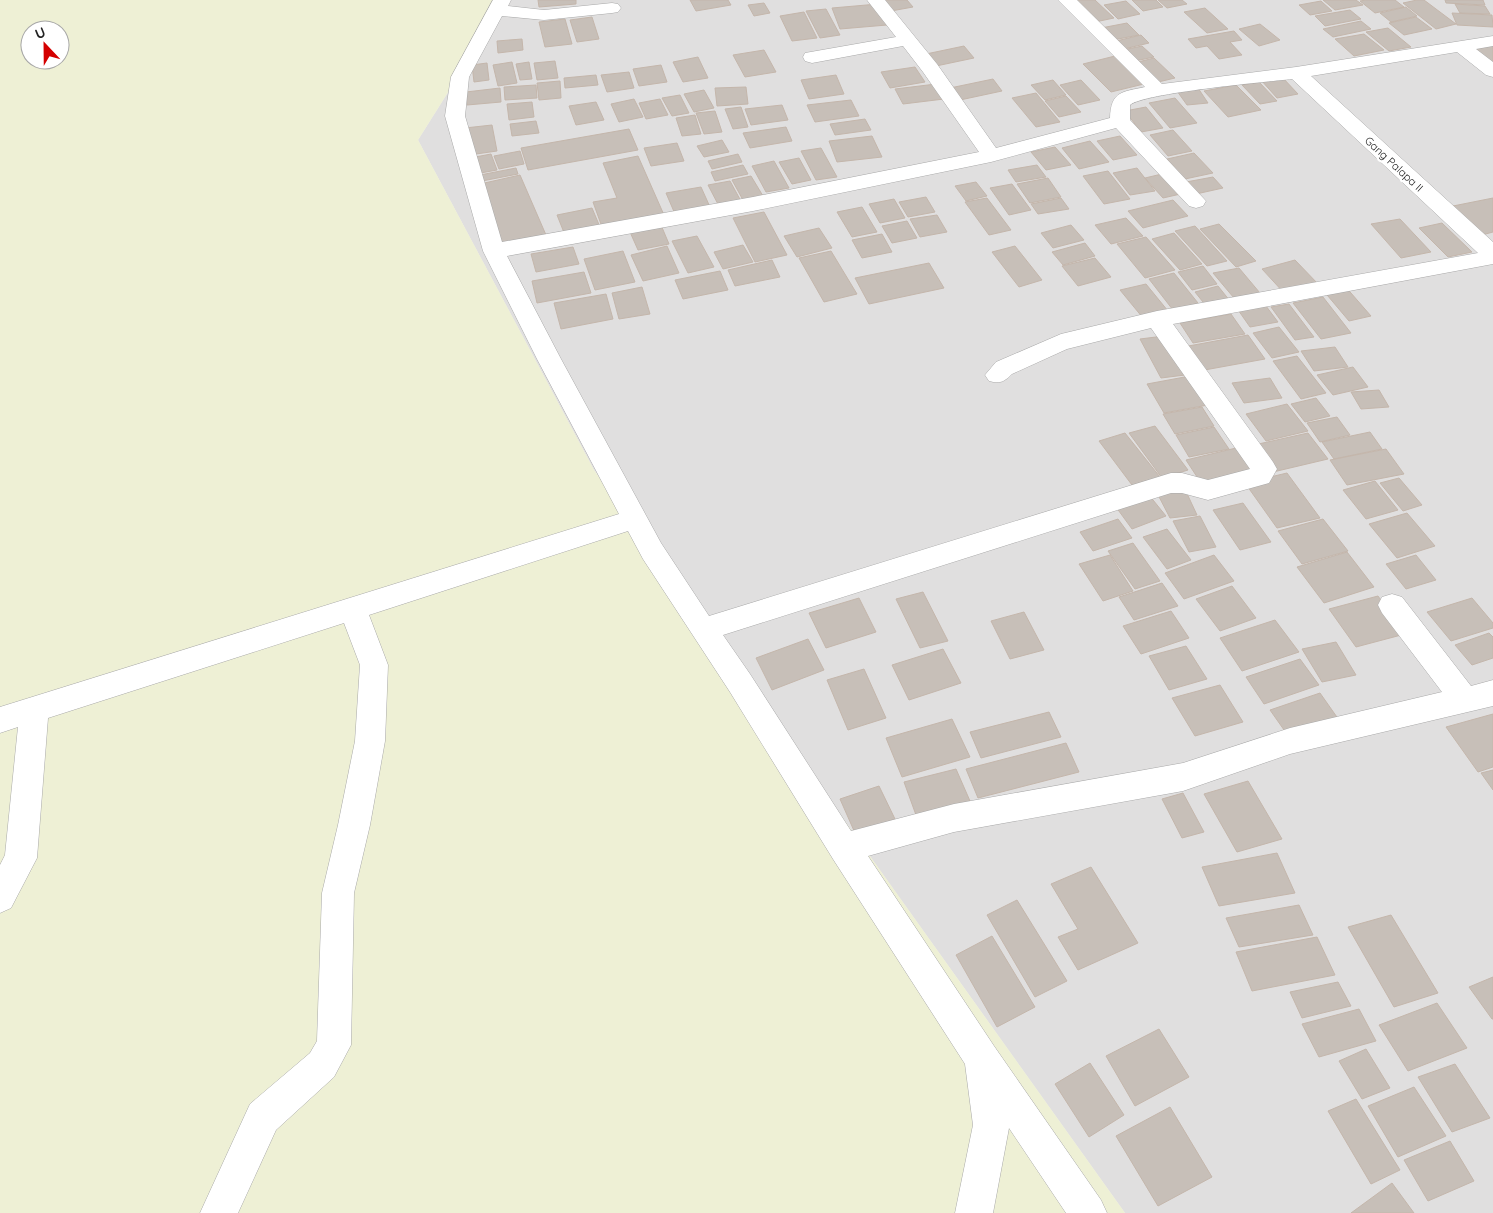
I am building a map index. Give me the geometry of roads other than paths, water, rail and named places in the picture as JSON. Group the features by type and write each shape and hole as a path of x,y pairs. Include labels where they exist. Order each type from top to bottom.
{"street":[{"path":"876,0 930,68 991,156"},
{"path":"1067,0 1158,90"},
{"path":"612,8 544,15 499,5 460,77 455,116 494,251 549,359 652,551 740,683 844,848 982,1058 1088,1213"},
{"path":"812,57 907,40"},
{"path":"1196,201 1120,121 1120,103 1127,97 1158,90 1296,73 1493,41"},
{"path":"1462,47 1493,71"},
{"name":"Gang Palapa II","path":"1296,73 1493,256"},
{"path":"494,251 754,204 991,156 1120,121"},
{"path":"997,375 1004,368 1061,342 1157,319 1493,256"},
{"path":"703,630 1171,482 1182,482 1208,490 1260,476 1264,469 1157,319"},
{"path":"0,720 34,711 635,519"},
{"path":"1392,605 1479,697"},
{"path":"219,1213 263,1117 322,1065 334,1045 338,893 354,825 370,741 374,665 353,609"},
{"path":"844,848 954,818 1183,777 1290,740 1479,697"},
{"path":"0,897 20,858 34,711"},
{"path":"974,1213 991,1125 982,1058"}]}
